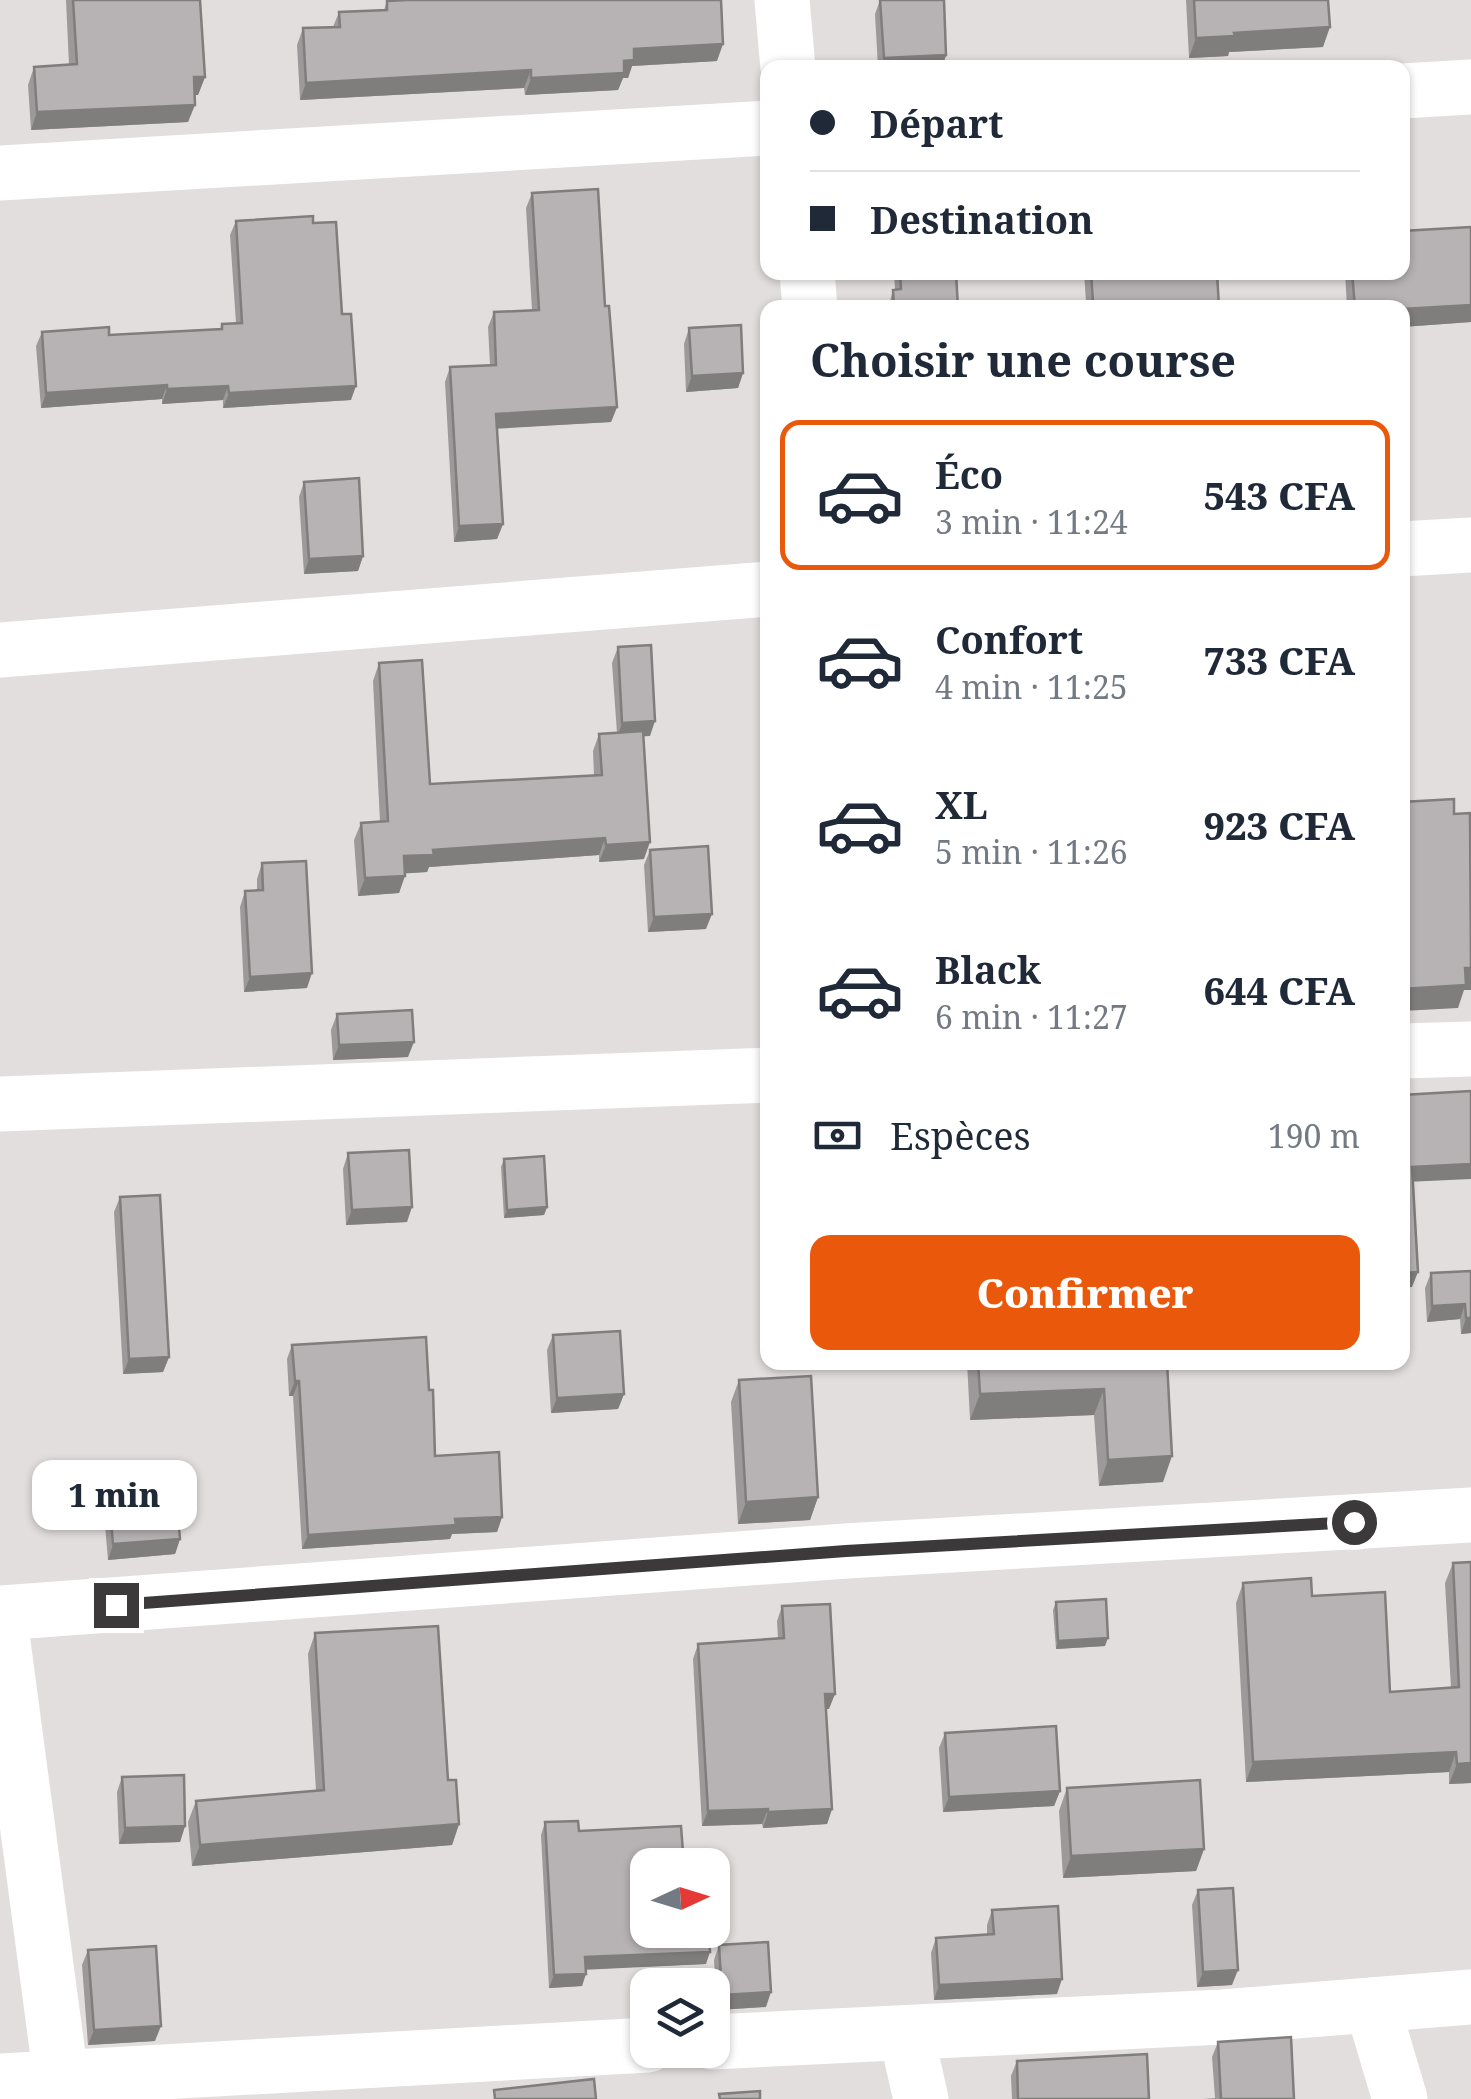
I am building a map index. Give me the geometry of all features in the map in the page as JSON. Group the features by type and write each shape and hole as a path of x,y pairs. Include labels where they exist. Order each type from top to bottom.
{"street":[{"path":"782,0 787,60"},
{"path":"1410,92 1471,88"},
{"path":"0,173 760,128"},
{"path":"1410,549 1471,545"},
{"path":"0,650 760,590"},
{"path":"1410,1052 1471,1049"},
{"path":"0,1104 760,1075"},
{"path":"65,2088 0,1617 846,1551 1471,1515"},
{"path":"730,2041 1222,2017 1471,1998"},
{"path":"1372,2005 1400,2099"},
{"path":"906,2033 921,2099"},
{"path":"0,2081 65,2088 630,2047"}],"building":[{"path":"73,0 200,0 205,77 194,77 195,105 37,112 34,67 77,64"},
{"path":"721,0 723,44 634,49 634,60 624,61 624,73 531,78 531,70 306,83 303,28 340,27 339,12 387,10 387,1"},
{"path":"880,0 944,0 946,55 884,58"},
{"path":"1194,0 1328,0 1330,27 1196,38"},
{"path":"598,189 605,306 609,306 617,407 496,414 503,524 459,526 450,367 496,365 494,312 539,310 532,193"},
{"path":"313,216 313,223 336,222 342,314 351,314 356,386 229,393 228,386 167,389 167,385 46,393 42,332 109,327 109,335 222,329 222,324 242,323 236,221"},
{"path":"1471,227 1471,305 1410,309 1410,300 1354,300 1353,280 1410,280 1410,231"},
{"path":"900,280 956,280 958,300 894,300 893,290 901,289"},
{"path":"1092,280 1217,280 1219,300 1093,300"},
{"path":"741,325 743,373 692,376 689,328"},
{"path":"359,478 363,556 309,559 304,482"},
{"path":"651,645 655,721 622,723 618,647"},
{"path":"422,660 430,784 602,775 599,734 643,731 650,842 606,845 605,838 433,850 434,855 404,856 405,876 365,878 361,823 388,821 379,663"},
{"path":"1454,799 1454,814 1470,813 1471,968 1465,968 1466,985 1410,988 1410,802"},
{"path":"708,846 712,914 654,917 650,850"},
{"path":"306,861 312,973 250,977 245,891 263,890 262,863"},
{"path":"412,1010 414,1042 339,1045 337,1014"},
{"path":"1471,1091 1471,1164 1412,1167 1418,1272 1410,1272 1410,1095"},
{"path":"409,1150 412,1207 352,1210 348,1153"},
{"path":"544,1156 547,1207 507,1210 504,1159"},
{"path":"160,1195 169,1357 129,1359 120,1197"},
{"path":"1471,1271 1471,1318 1466,1318 1465,1304 1432,1306 1431,1273"},
{"path":"620,1331 624,1394 557,1398 553,1335"},
{"path":"426,1337 435,1456 499,1452 502,1517 455,1519 456,1525 308,1535 299,1381 295,1381 292,1345"},
{"path":"978,1370 1167,1370 1172,1456 1108,1460 1104,1389 980,1394"},
{"path":"811,1376 818,1497 746,1502 739,1380"},
{"path":"175,1481 180,1539 113,1544 108,1486"},
{"path":"1471,1562 1471,1763 1457,1764 1456,1752 1253,1762 1243,1583 1311,1578 1312,1596 1385,1592 1390,1692 1459,1687 1453,1563"},
{"path":"1106,1599 1108,1638 1058,1641 1056,1602"},
{"path":"830,1604 835,1694 825,1694 832,1809 708,1811 698,1644 784,1638 782,1606"},
{"path":"438,1626 448,1780 456,1780 459,1824 200,1845 196,1801 324,1790 315,1633"},
{"path":"1056,1726 1060,1791 949,1797 945,1733"},
{"path":"184,1775 185,1826 125,1828 122,1777"},
{"path":"1200,1780 1204,1849 1071,1856 1067,1788"},
{"path":"578,1821 579,1831 681,1826 683,1848 630,1848 630,1948 710,1948 710,1952 585,1957 586,1974 554,1975 545,1822"},
{"path":"1233,1888 1238,1970 1203,1972 1198,1890"},
{"path":"1058,1906 1062,1979 939,1985 936,1938 994,1934 992,1910"},
{"path":"768,1942 771,1992 730,1995 730,1968 720,1968 719,1948 730,1948 730,1944"},
{"path":"156,1946 161,2026 94,2030 88,1950"},
{"path":"1291,2037 1294,2099 1221,2099 1218,2042"},
{"path":"1147,2054 1149,2099 1018,2099 1017,2061"},
{"path":"594,2079 596,2099 495,2099 494,2090"},
{"path":"760,2091 760,2099 720,2099 719,2094"}],"route":[{"path":"116,1605 846,1551 1354,1522"}]}
